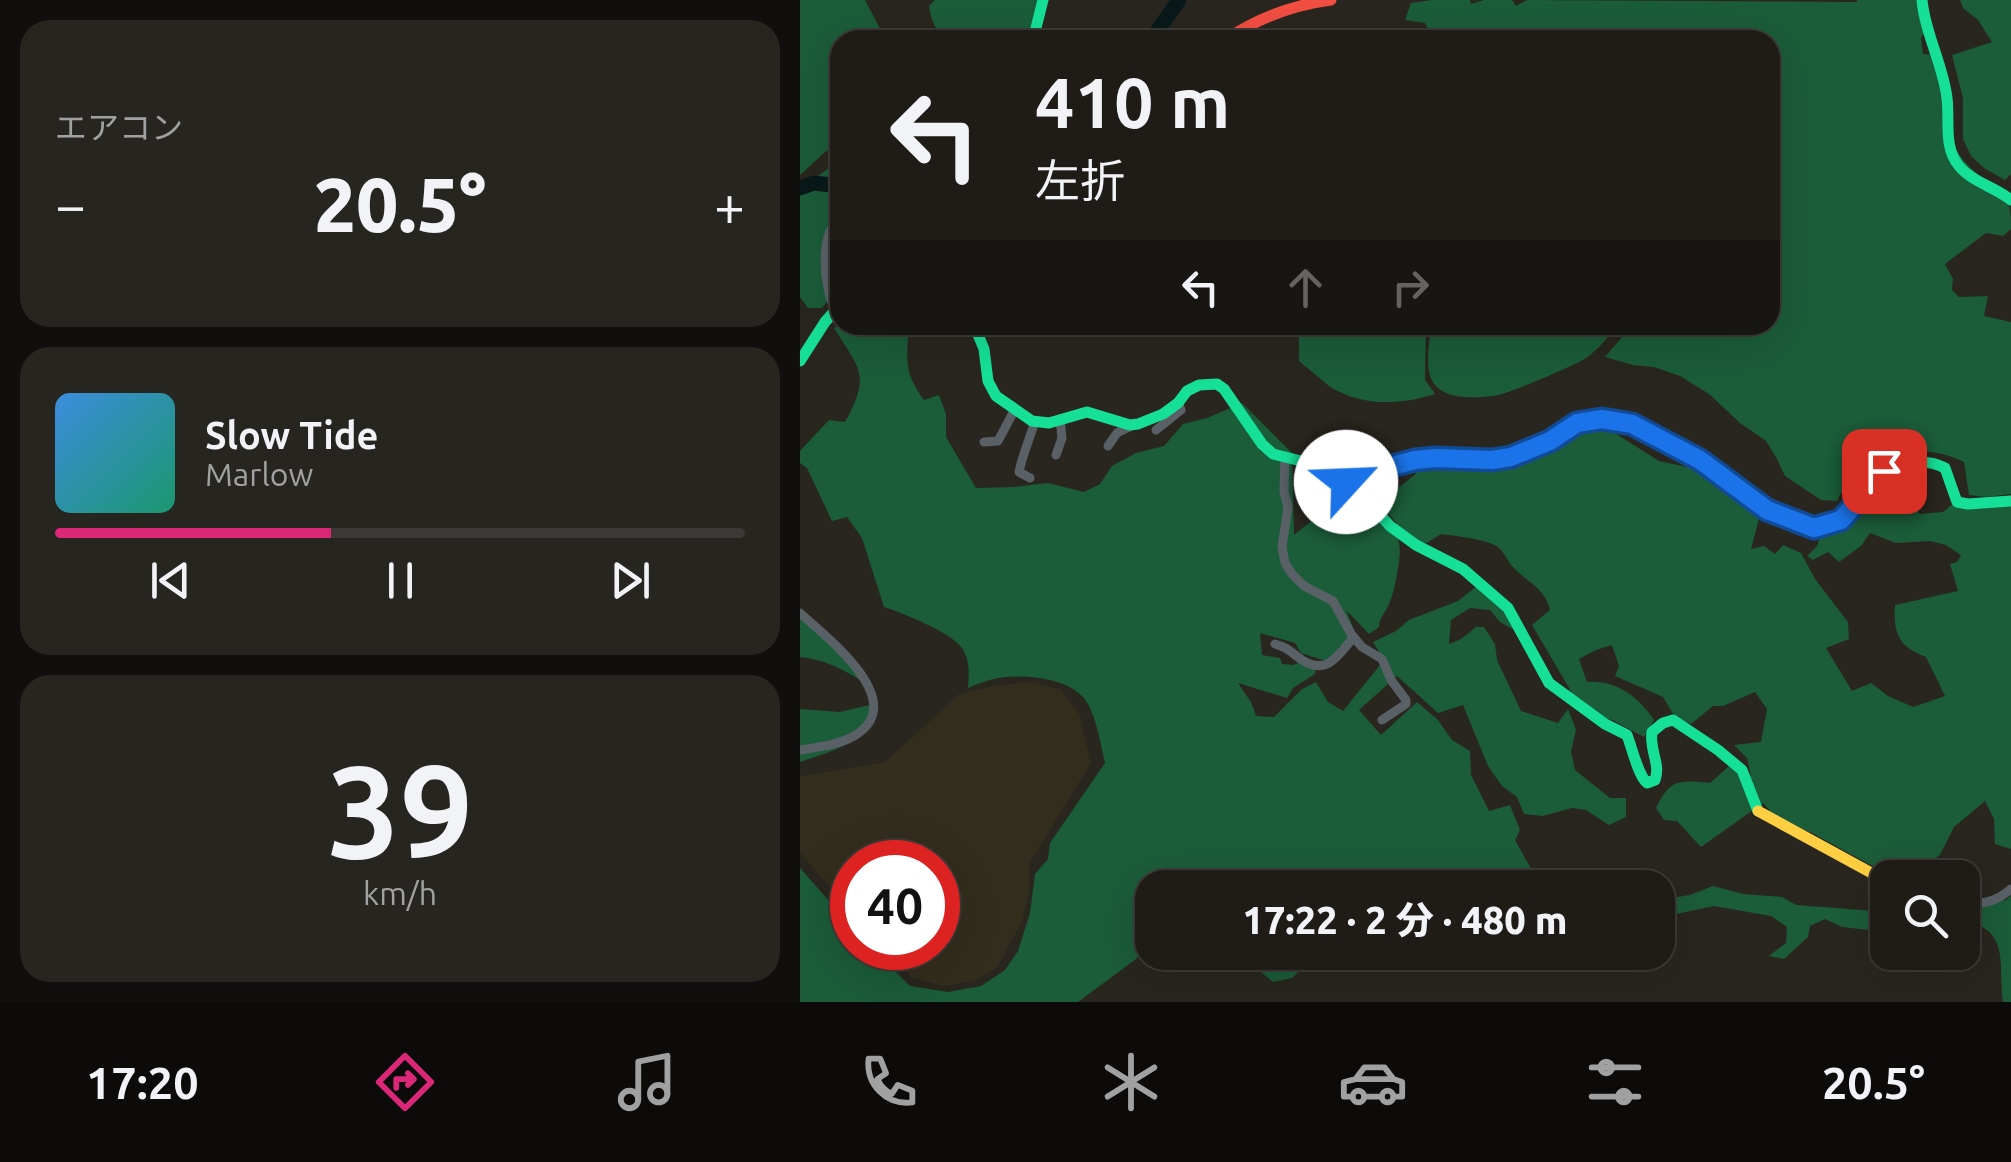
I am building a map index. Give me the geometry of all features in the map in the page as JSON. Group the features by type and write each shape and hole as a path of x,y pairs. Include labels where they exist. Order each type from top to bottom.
{"street":[{"path":"1036,30 1043,0"},
{"path":"1240,30 1293,5 1332,0"},
{"path":"1922,0 1924,26 1947,94 1950,150 1966,172 2011,200"},
{"path":"1246,26 1246,30"},
{"path":"830,234 825,258 830,299"},
{"path":"800,362 830,317"},
{"path":"978,335 988,381 996,396 1035,421 1049,422 1086,412 1133,425"},
{"path":"1108,446 1117,432 1163,414 1178,404 1186,391 1216,384 1224,389 1273,454 1318,464 1334,474 1364,497 1390,526 1416,546 1463,568 1508,608 1549,683 1605,724 1627,735 1638,759 1641,778 1647,783 1655,780 1659,770 1649,741 1652,732 1660,722 1673,720 1742,770 1759,813 1870,872"},
{"path":"1156,430 1181,410 1178,404"},
{"path":"984,442 998,441 1015,409"},
{"path":"1056,455 1062,438 1060,419"},
{"path":"1334,474 1366,473 1415,460 1511,457 1550,441 1577,423 1602,419 1632,424 1700,460 1767,510 1814,528 1841,520 1884,471 1913,461 1938,463 1946,468 1957,502 2011,501"},
{"path":"1030,478 1019,468 1035,421"},
{"path":"1285,459 1285,563 1304,586 1333,600 1362,647 1382,659 1406,700 1406,704 1382,720"},
{"path":"800,613 852,659 874,699 866,726 858,734 843,742 800,750"},
{"path":"1275,644 1322,666 1329,665 1354,637"},
{"path":"1980,904 2011,890"}],"shaded area":[{"path":"1030,682 1060,689 1079,713 1091,763 1029,864 1029,891 1022,922 997,968 973,981 943,986 911,977 905,970 960,970 960,840 830,840 830,887 800,853 800,776 885,762 959,694"}],"green space":[{"path":"800,0 865,0 881,30 830,30 830,149 800,175"},
{"path":"935,0 1046,0 1040,30 938,30 929,6"},
{"path":"1512,0 1516,6 1527,0 1925,0 1928,27 1921,38 1923,54 1939,55 1954,145 2010,208 2011,229 2003,236 1986,233 1945,264 1953,279 1952,290 1959,297 1988,296 1984,316 2011,322 2011,494 1969,495 1964,462 1946,455 1909,452 1892,455 1860,471 1837,501 1821,500 1785,476 1766,441 1709,394 1680,376 1605,357 1624,335 1780,335 1780,30 1428,29 1425,23 1405,20 1411,3"},
{"path":"1960,0 2011,0 2011,174 2005,180 1971,156 1963,139 1963,98 1952,55 1992,42"},
{"path":"830,167 830,297 822,308 808,308 800,297 800,189"},
{"path":"838,335 908,335 912,380 924,400 939,395 946,414 946,437 976,488 1048,483 1084,492 1100,484 1112,466 1136,453 1164,446 1183,424 1242,403 1292,453 1294,535 1325,510 1326,489 1302,481 1302,461 1312,462 1377,507 1353,502 1349,508 1352,515 1374,511 1390,525 1399,545 1394,590 1379,627 1369,634 1346,610 1357,637 1332,663 1301,653 1295,643 1260,633 1262,655 1280,658 1282,664 1306,660 1316,665 1315,674 1293,688 1287,698 1238,683 1256,716 1274,717 1302,689 1316,682 1328,702 1343,711 1384,660 1373,642 1409,620 1458,601 1482,582 1511,606 1530,639 1500,622 1490,610 1470,608 1451,620 1449,644 1476,627 1484,627 1495,644 1497,660 1521,711 1558,723 1568,709 1576,730 1571,751 1575,770 1610,798 1626,798 1626,817 1609,825 1586,810 1572,808 1543,816 1524,814 1517,797 1502,786 1488,766 1463,705 1438,713 1397,676 1359,710 1381,735 1417,702 1438,720 1452,740 1470,751 1471,775 1489,811 1510,805 1520,830 1515,840 1532,870 1135,870 1135,960 1078,1002 800,1002 800,868 830,902 830,970 894,970 910,986 948,992 981,986 1005,970 1018,951 1030,913 1035,874 1048,859 1050,843 1105,763 1091,709 1075,690 1047,679 1026,677 996,678 968,688 968,662 957,642 884,607 862,538 847,517 832,521 807,468 800,463 800,451 829,420 845,422 858,393 859,373"},
{"path":"1299,335 1426,335 1425,380 1435,394 1381,402 1354,398 1329,386 1299,361"},
{"path":"1430,335 1609,335 1579,362 1540,380 1486,397 1454,396 1440,390 1431,379"},
{"path":"1599,423 1659,461 1713,468 1762,507 1751,549 1764,546 1775,554 1783,545 1801,553 1815,579 1848,622 1849,639 1826,648 1852,691 1871,683 1913,707 1945,696 1926,657 1909,649 1900,638 1895,605 1958,591 1950,564 1961,555 1930,541 1896,543 1870,533 1861,546 1839,562 1828,552 1813,560 1807,556 1817,546 1825,526 1831,523 1831,512 1843,510 1851,514 1864,498 1878,492 1891,503 1906,497 1920,514 1943,512 1955,502 2011,504 2011,849 1995,844 1994,819 1985,801 1954,827 1940,855 1933,860 1870,860 1870,865 1776,818 1763,803 1701,847 1677,821 1664,820 1656,808 1671,787 1683,782 1710,783 1737,759 1751,776 1747,758 1734,745 1761,742 1767,709 1755,692 1723,706 1713,706 1691,724 1677,720 1663,697 1615,676 1619,666 1612,645 1579,659 1587,682 1625,691 1654,720 1644,737 1612,720 1580,712 1532,625 1550,610 1540,591 1493,544 1441,534 1427,543 1410,540 1364,483 1384,484 1394,491 1416,474 1405,466 1534,452"},
{"path":"800,609 874,689 839,668 800,657"},
{"path":"878,703 855,737 828,753 800,762 800,709 840,712"},
{"path":"1713,886 1743,894 1782,897 1796,905 1870,911 1870,932 1842,927 1825,919 1810,926 1808,937 1784,959 1769,956 1786,943 1787,927 1771,916 1714,906 1675,914 1675,897"},
{"path":"2011,896 2011,1002 2003,1002 2001,962 1995,940 1980,926 1980,901 2006,900"},
{"path":"1259,970 1300,970 1292,978 1273,982"}],"waterway":[{"path":"1158,30 1179,0"},
{"path":"800,188 814,183 830,185"}],"traffic: fast":[{"path":"1036,30 1043,0"},
{"path":"1922,0 1945,85 1954,159 1970,176 2011,200"},
{"path":"800,361 830,316"},
{"path":"978,335 988,381 996,396 1032,421 1049,423 1087,412 1138,424 1163,414 1187,391 1199,385 1217,384 1273,454 1325,467 1364,497 1390,526 1416,545 1463,569 1508,608 1549,683 1605,724 1627,735 1647,783 1655,780 1656,774 1652,732 1673,720 1742,770 1758,811"},
{"path":"1338,474 1420,459 1512,457 1576,426 1603,420 1634,425 1666,439 1771,512 1801,525 1816,527 1840,520 1858,506 1886,472 1913,462 1945,468 1957,502 2011,501"}],"traffic: slow":[{"path":"1758,811 1870,872"}],"traffic: jam":[{"path":"1242,30 1276,14 1331,0"}],"route":[{"path":"1346,482 1334,474 1366,473 1415,460 1511,457 1550,441 1577,423 1602,419 1632,424 1700,460 1767,510 1814,528 1841,520 1884,471"}]}
